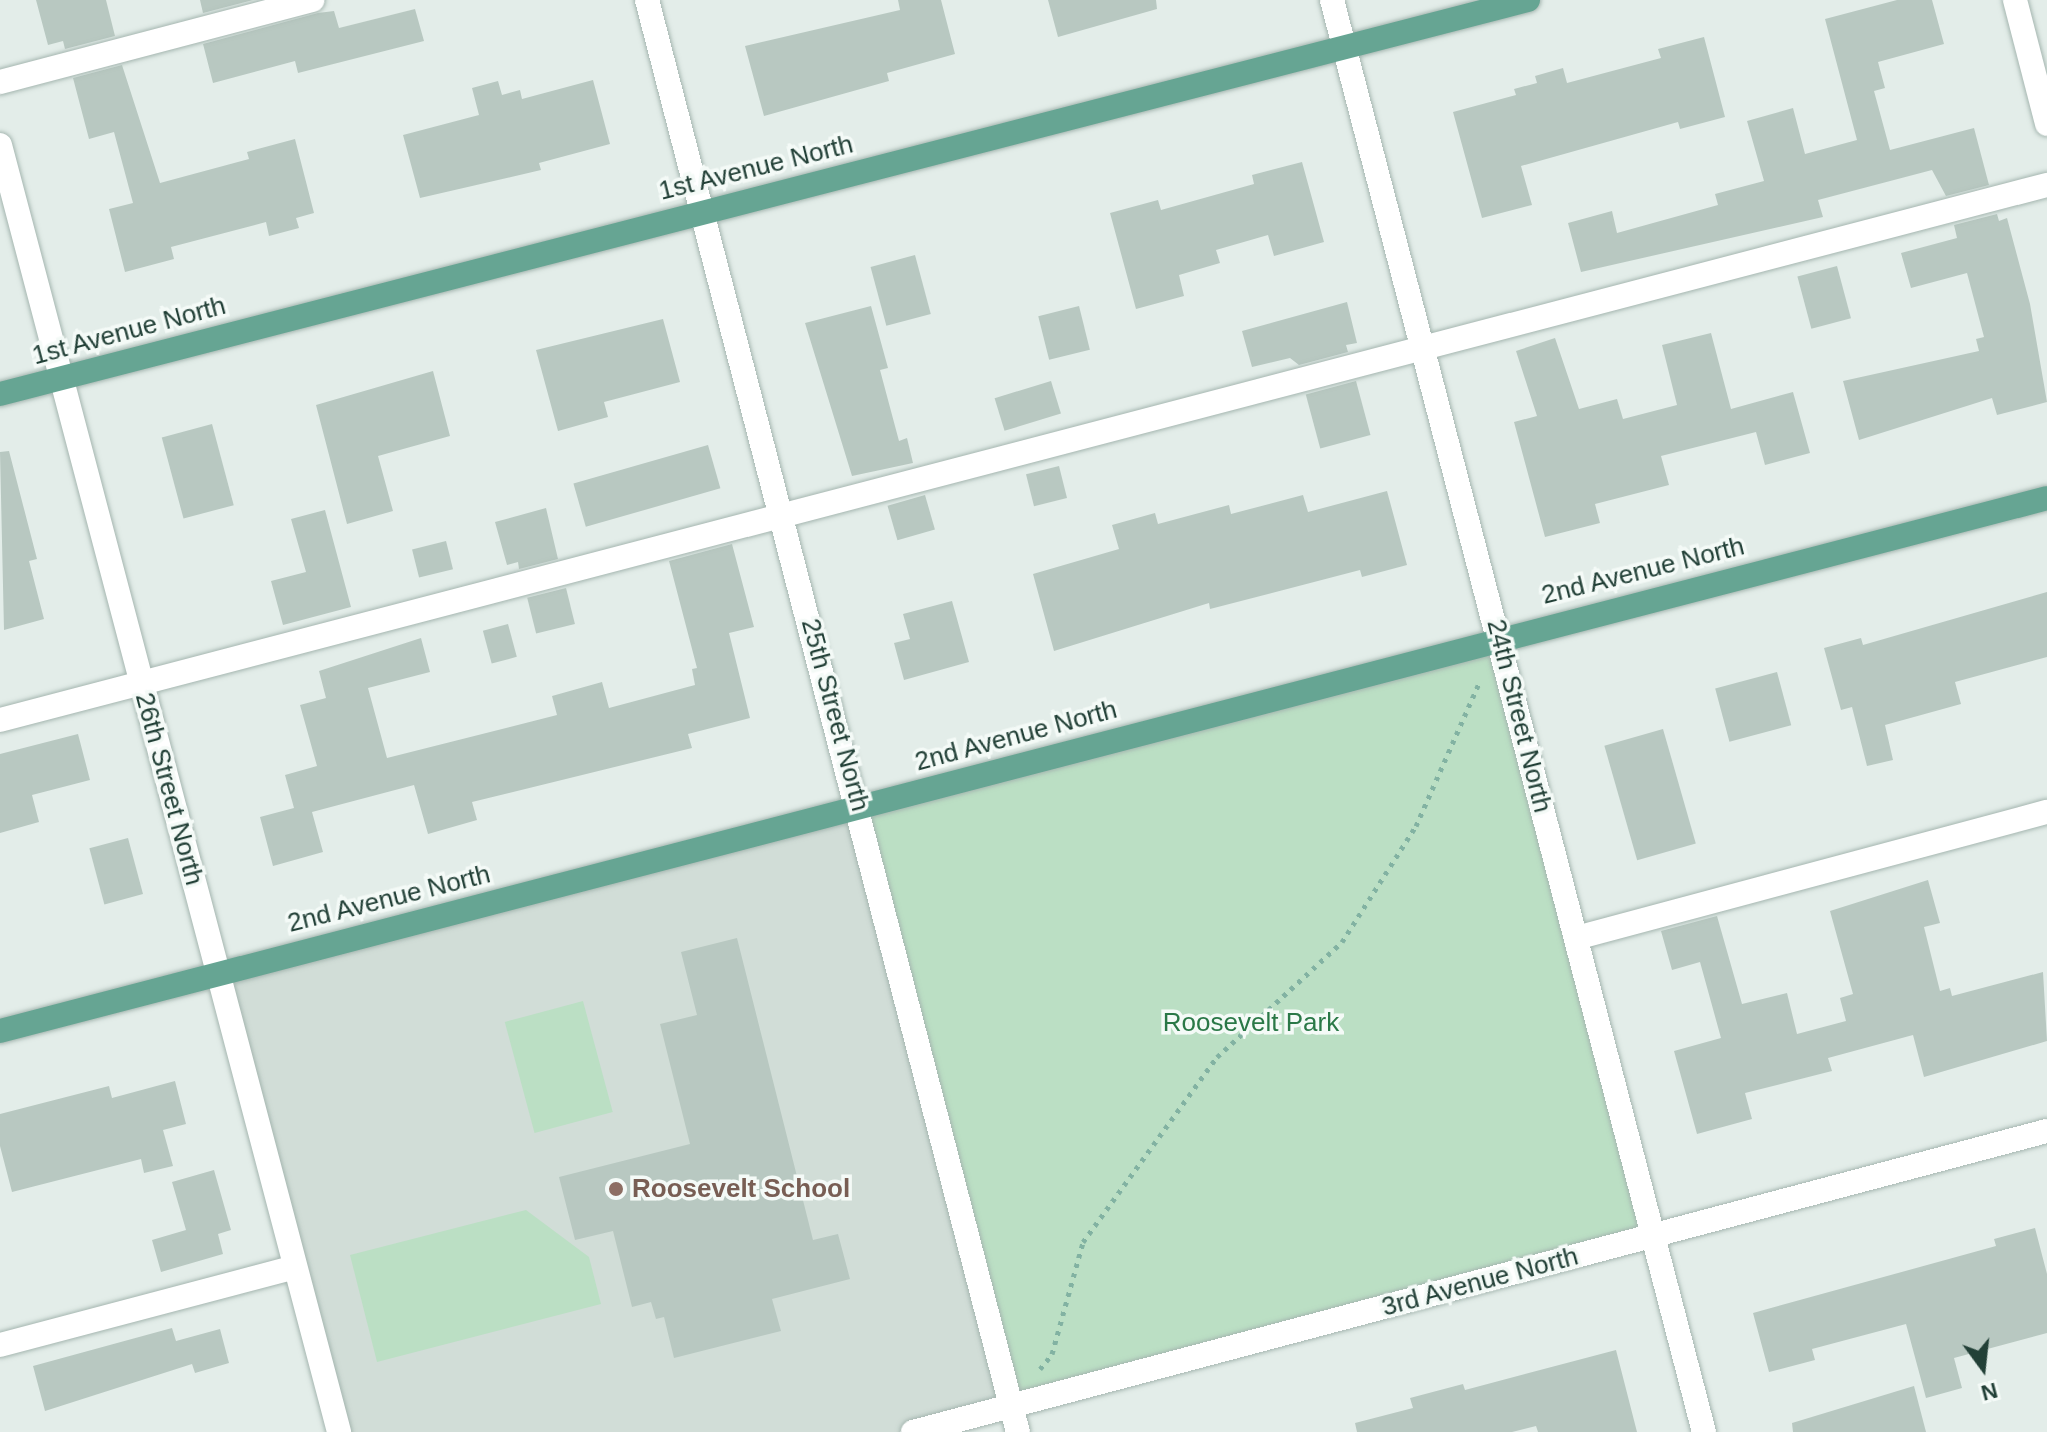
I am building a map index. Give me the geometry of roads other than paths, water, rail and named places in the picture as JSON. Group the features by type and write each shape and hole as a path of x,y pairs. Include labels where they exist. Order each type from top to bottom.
{"main road":[{"name":"1st Avenue North","path":"0,394 703,210 1528,0"},
{"name":"2nd Avenue North","path":"0,1031 1500,637 2047,498"}],"street":[{"path":"0,82 312,0"},
{"name":"25th Street North","path":"647,0 859,807 1018,1432"},
{"name":"24th Street North","path":"1332,0 1500,637 1651,1237 1704,1432"},
{"path":"2015,0 2047,124"},
{"name":"26th Street North","path":"0,145 339,1432"},
{"path":"0,720 1423,344 2047,185"},
{"path":"1576,938 2047,812"},
{"name":"3rd Avenue North","path":"913,1432 2047,1131"},
{"path":"0,1345 295,1267"}],"place":[{"name":"Roosevelt School","path":"616,1189"}],"park label":[{"name":"Roosevelt Park","path":"1251,1023"}]}
